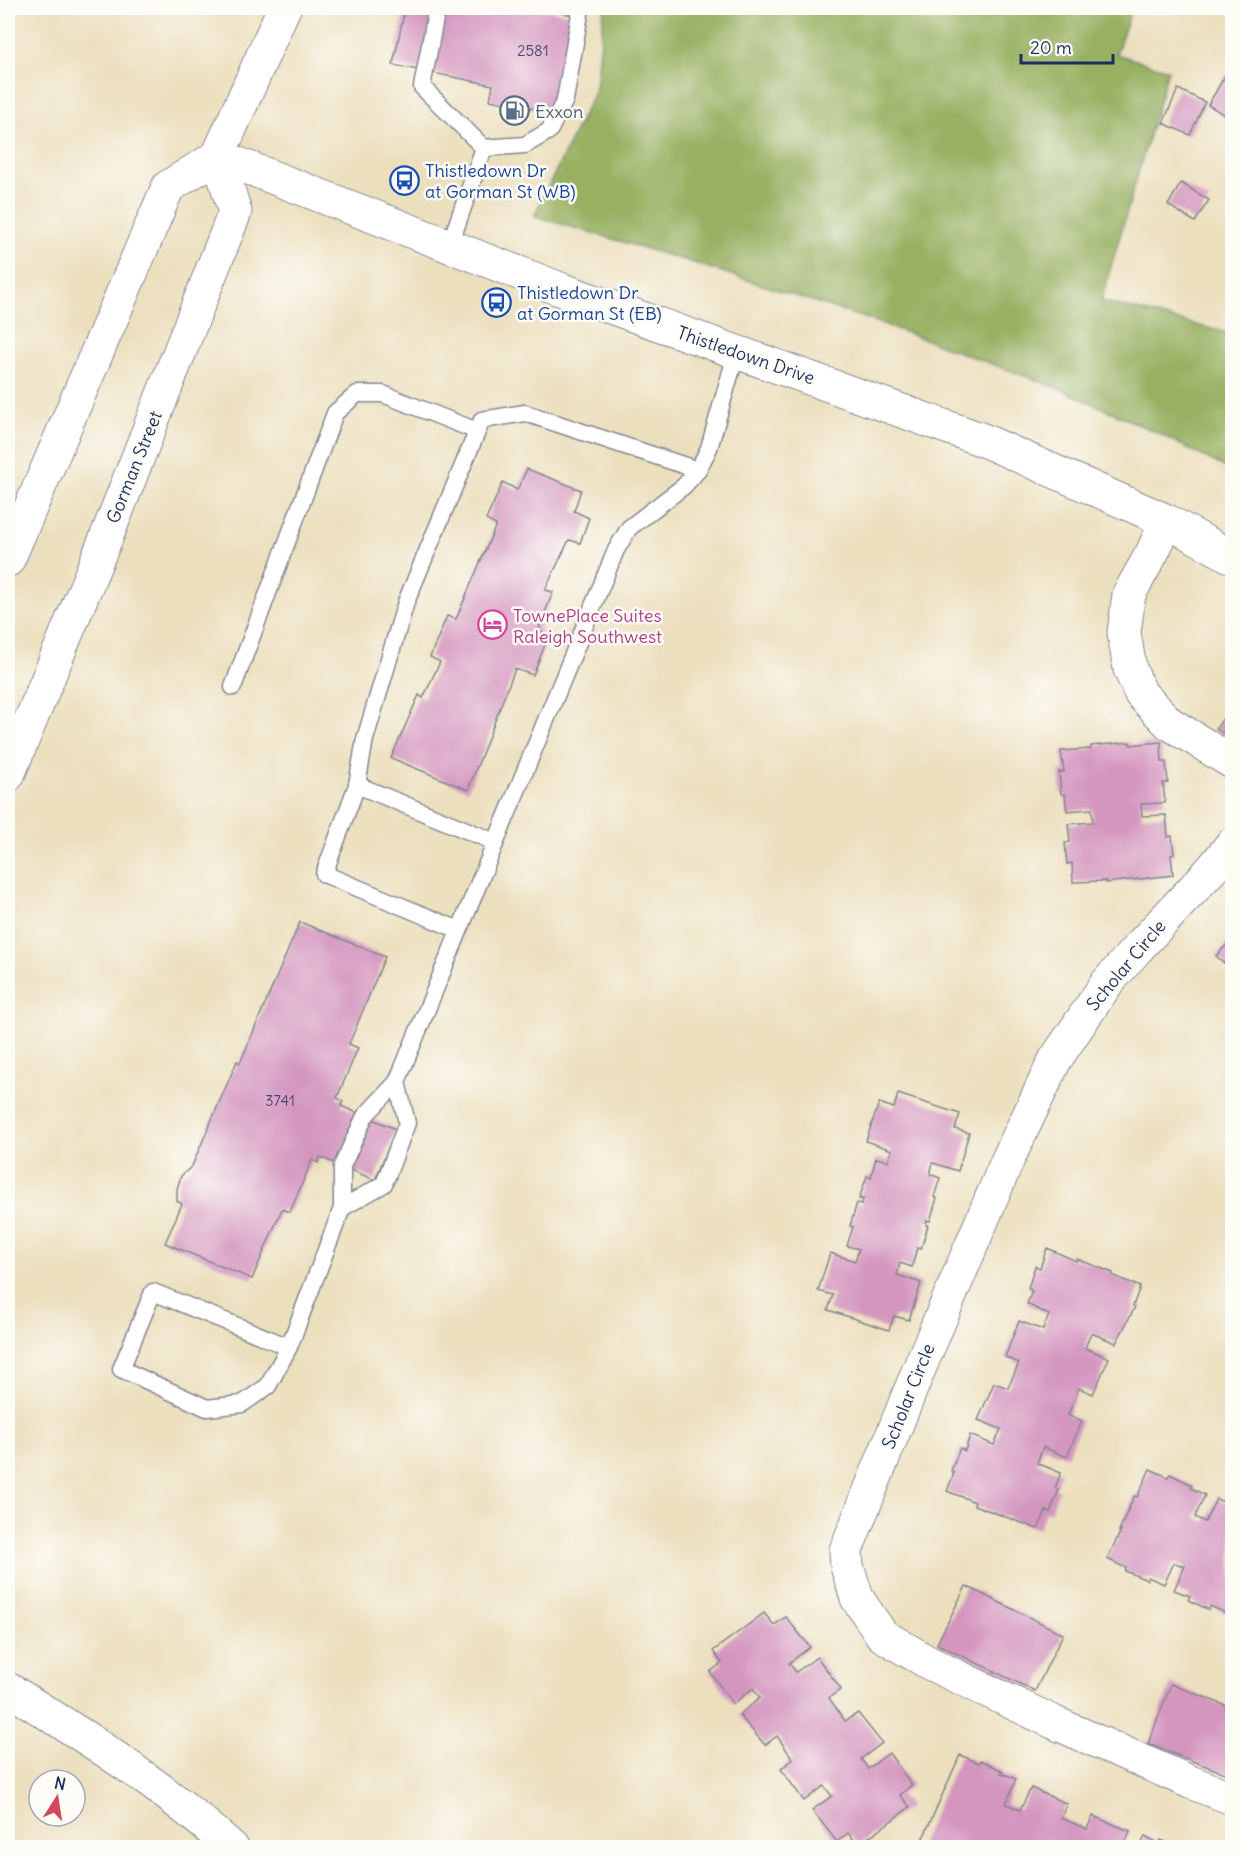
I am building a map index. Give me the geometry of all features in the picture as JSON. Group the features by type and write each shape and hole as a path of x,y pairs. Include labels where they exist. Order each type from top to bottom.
{"main road":[{"path":"8,560 168,187 218,156 284,8"},
{"name":"Thistledown Drive","path":"218,156 560,290 983,440 1167,521 1233,557"},
{"name":"Gorman Street","path":"8,775 106,538 235,212 218,156"},
{"path":"1167,521 1129,594 1124,633 1130,669 1141,694 1168,723 1233,762"},
{"name":"Scholar Circle","path":"1233,844 1107,983 1055,1060 1008,1159 846,1550 847,1566 857,1598 882,1635 929,1663 1053,1722 1190,1782 1233,1798"},
{"path":"8,1689 76,1732 189,1810 232,1848"}],"lane":[{"path":"437,8 422,87 484,148 525,145 549,131 565,100 581,8"},
{"path":"449,247 484,148"},
{"path":"289,1347 153,1292 121,1369 207,1408 242,1404 268,1386 289,1347 342,1208 342,1166 365,1116 397,1082 616,550 629,528 684,486 698,470 709,448 737,351"},
{"path":"233,687 335,413 357,394 383,394 477,430"},
{"path":"459,930 324,874 357,785 365,739 406,602 482,420 525,413 698,470"},
{"path":"357,785 495,842"},
{"path":"342,1208 384,1184 407,1123 397,1082"}],"green space":[{"path":"604,8 1132,8 1116,54 1168,70 1101,301 1232,334 1232,471 1160,434 1063,390 883,324 691,262 534,216 596,88"}],"building":[{"path":"405,8 535,8 573,15 554,113 490,100 493,85 393,65"},
{"path":"1226,74 1232,77 1232,119 1208,105"},
{"path":"1178,89 1205,102 1190,135 1163,123"},
{"path":"1181,183 1209,200 1195,222 1168,205"},
{"name":"TownePlace Suites Raleigh Southwest","path":"527,469 581,490 574,511 589,518 580,543 569,540 545,590 553,592 538,631 549,635 533,675 515,669 468,790 391,758 419,695 423,698 440,662 430,657 447,616 456,619 496,525 486,520 503,482 517,490"},
{"path":"1232,704 1232,739 1216,729"},
{"path":"1130,742 1130,745 1161,742 1162,762 1166,762 1168,783 1163,783 1165,803 1141,804 1142,816 1166,815 1168,837 1172,836 1173,875 1106,883 1106,881 1073,882 1072,863 1067,864 1065,843 1070,842 1068,824 1093,822 1092,809 1067,811 1065,794 1061,794 1059,772 1064,772 1061,751 1091,749 1091,746"},
{"path":"300,922 385,957 349,1044 358,1048 337,1098 343,1101 341,1106 396,1129 375,1180 320,1157 318,1163 312,1160 290,1212 282,1209 252,1279 165,1243 182,1204 177,1201 177,1189 181,1176 192,1166 237,1061 240,1063"},
{"path":"1232,939 1232,970 1216,956"},
{"path":"898,1094 960,1114 955,1129 969,1133 958,1171 933,1163 930,1174 940,1178 934,1197 937,1198 930,1221 927,1220 926,1225 928,1225 921,1249 917,1248 912,1267 900,1263 897,1275 921,1283 909,1320 894,1316 889,1330 828,1310 833,1295 818,1291 830,1253 855,1261 859,1249 847,1246 857,1203 862,1204 863,1199 859,1199 867,1176 871,1177 876,1158 888,1161 892,1150 866,1141 879,1103 894,1108"},
{"path":"1047,1248 1076,1261 1077,1259 1113,1273 1112,1275 1140,1287 1133,1306 1135,1307 1116,1343 1091,1333 1085,1348 1109,1358 1093,1394 1079,1388 1068,1415 1082,1421 1067,1457 1043,1447 1037,1463 1061,1473 1055,1488 1059,1490 1050,1512 1046,1511 1038,1529 974,1505 975,1502 947,1491 954,1473 951,1471 960,1448 965,1451 970,1435 994,1445 1001,1429 978,1420 994,1383 1008,1388 1019,1363 1005,1357 1019,1321 1043,1330 1049,1315 1027,1304 1032,1291 1028,1288 1035,1266 1040,1268"},
{"path":"1150,1469 1168,1477 1170,1474 1192,1485 1191,1488 1205,1495 1195,1517 1205,1522 1216,1499 1232,1505 1232,1608 1230,1615 1210,1606 1209,1610 1188,1600 1190,1596 1174,1590 1185,1566 1174,1563 1164,1584 1125,1571 1126,1568 1107,1559 1121,1531 1119,1531 1134,1496 1137,1497"},
{"path":"966,1586 1063,1634 1035,1691 937,1644"},
{"path":"764,1613 774,1625 786,1617 810,1647 789,1663 796,1672 817,1657 841,1689 829,1698 845,1721 858,1713 882,1743 861,1759 868,1769 889,1753 912,1785 900,1795 910,1807 858,1845 848,1833 837,1842 812,1810 832,1796 824,1786 804,1801 781,1769 793,1759 777,1736 765,1745 739,1715 760,1698 753,1688 733,1704 710,1672 722,1663 713,1651"},
{"path":"1171,1684 1232,1708 1232,1776 1148,1744"},
{"path":"960,1755 979,1763 981,1760 1003,1771 1001,1773 1016,1779 1006,1804 1020,1810 1031,1788 1067,1804 1061,1818 1087,1829 1093,1816 1130,1831 1123,1848 925,1848 920,1845"},
{"path":"1145,1836 1160,1844 1161,1840 1180,1848 1140,1848"}],"place":[{"name":"Exxon","path":"514,111"},
{"name":"Thistledown Dr at Gorman St (WB)","path":"404,180"},
{"name":"Thistledown Dr at Gorman St (EB)","path":"496,302"},
{"name":"TownePlace Suites Raleigh Southwest","path":"492,625"}]}
